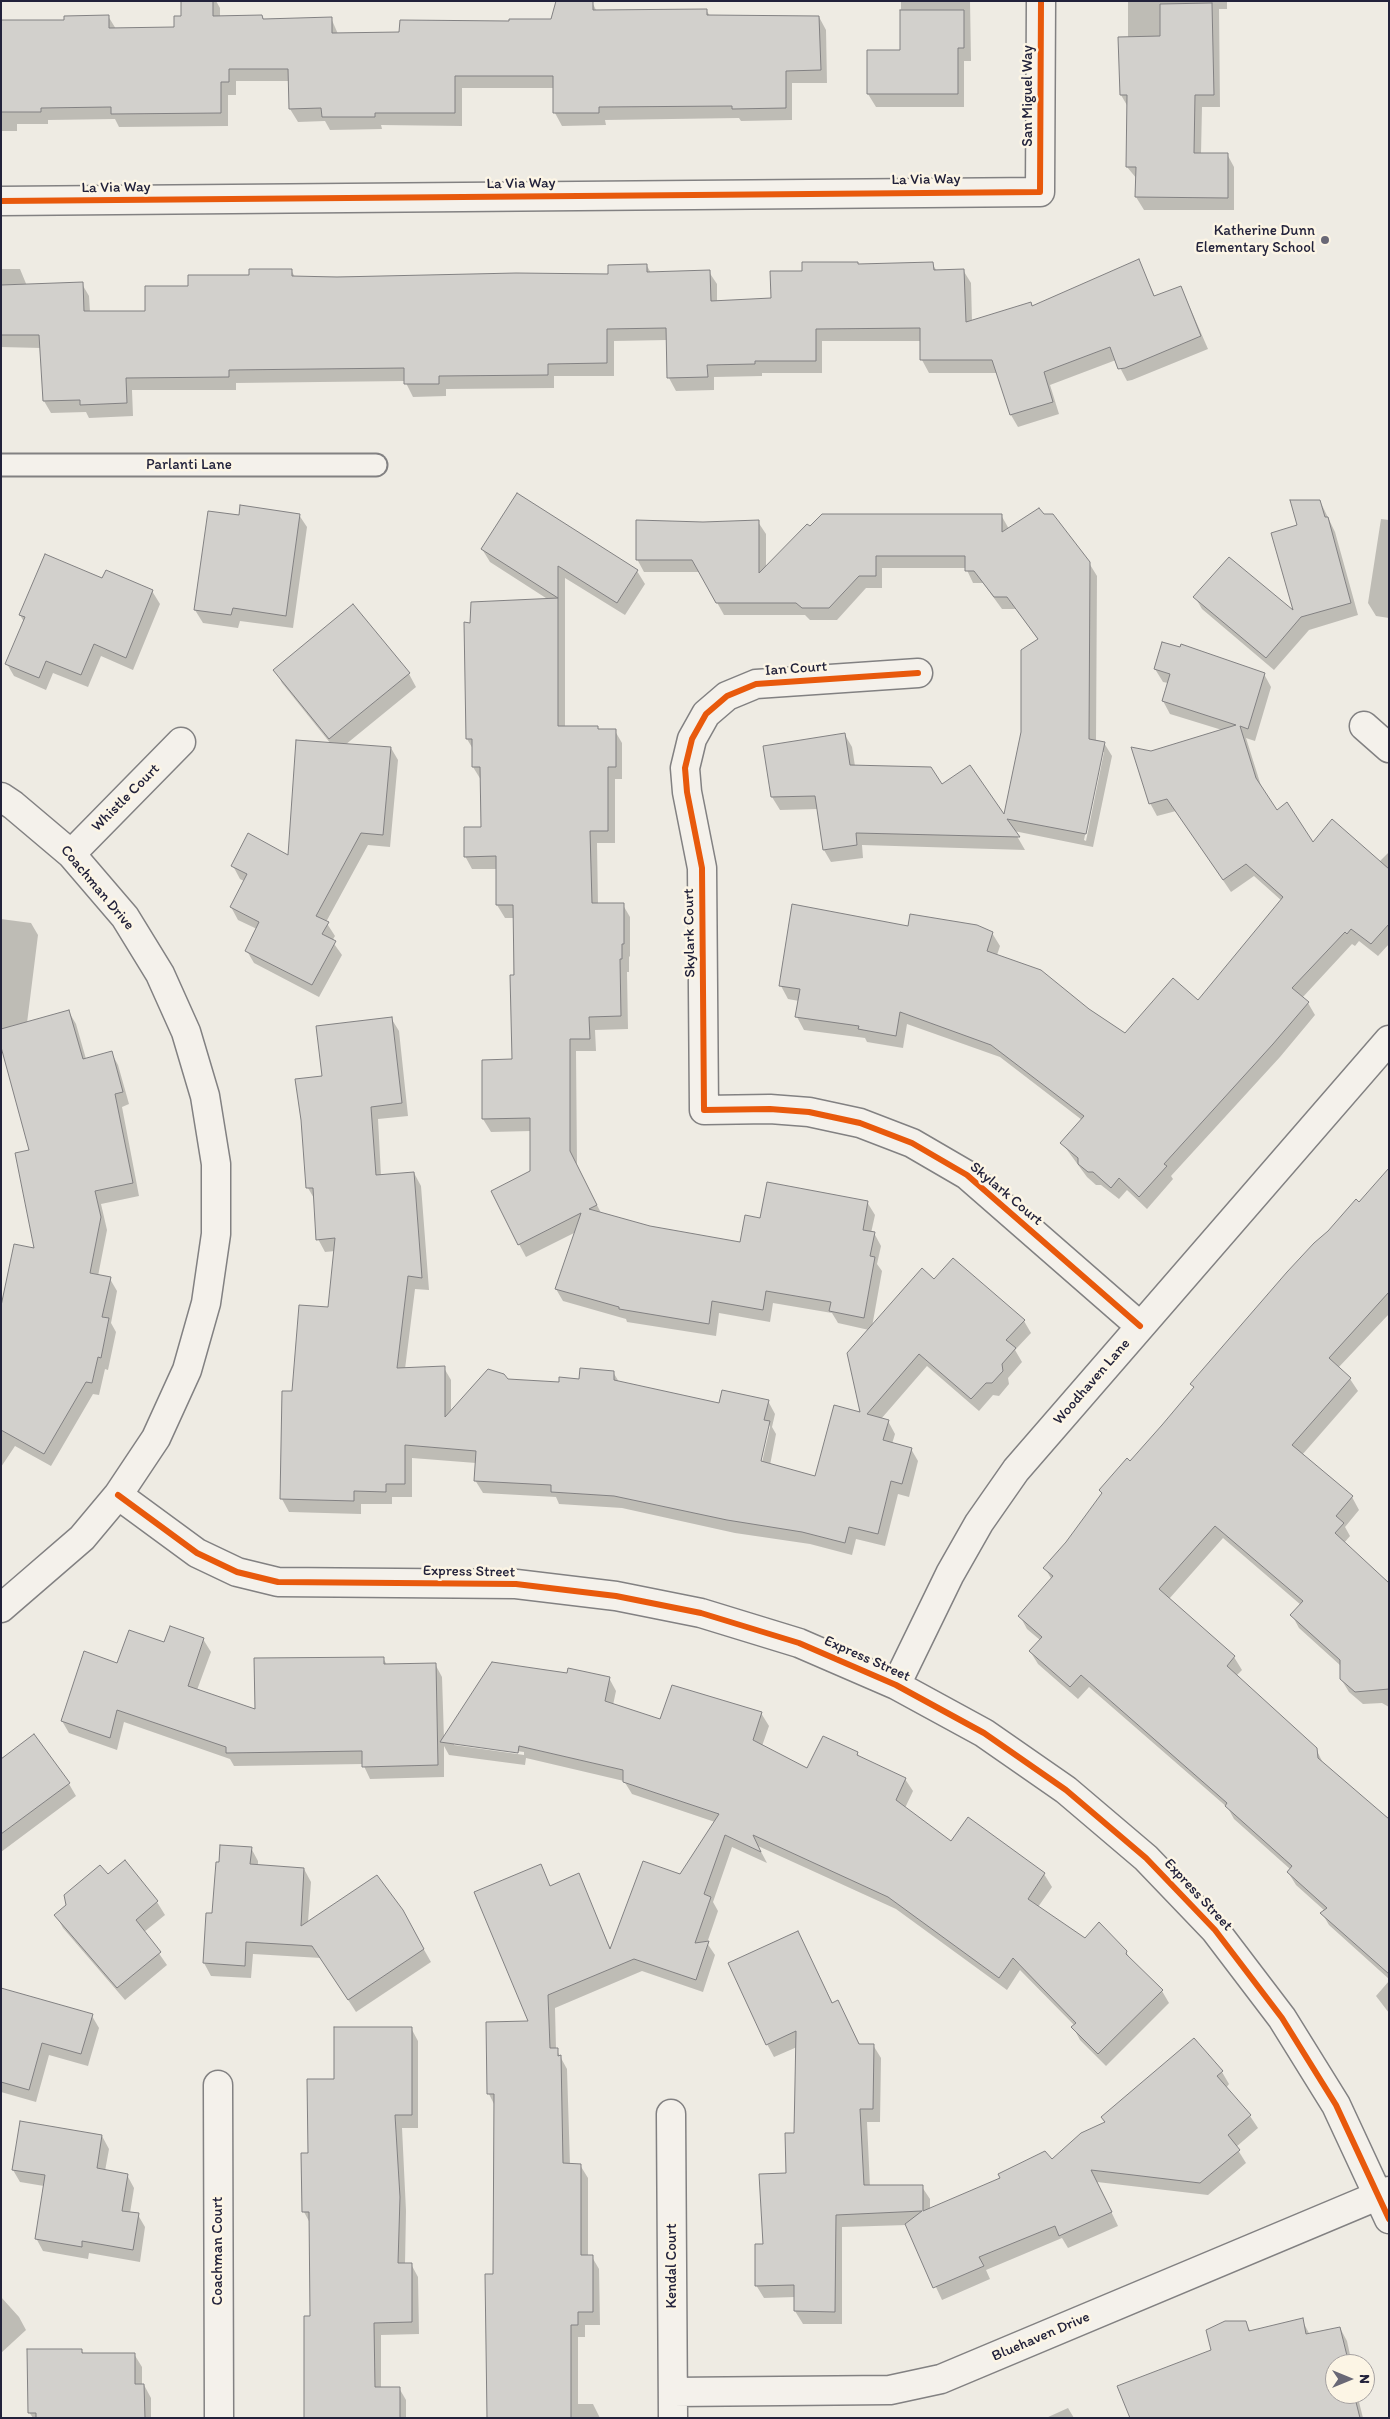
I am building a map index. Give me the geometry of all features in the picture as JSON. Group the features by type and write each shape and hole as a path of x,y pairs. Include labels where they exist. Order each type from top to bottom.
{"street":[{"name":"San Miguel Way","path":"1040,192 1041,1"},
{"name":"La Via Way","path":"1,201 1040,192"},
{"name":"Ian Court","path":"702,880 702,868 687,792 685,768 692,739 706,714 727,696 756,684 918,673"},
{"path":"1364,726 1389,748"},
{"name":"Whistle Court","path":"71,854 181,742"},
{"name":"Coachman Drive","path":"1,797 71,854 125,917 160,974 186,1032 205,1096 216,1164 216,1234 207,1293 187,1370 156,1438 118,1495 82,1538 1,1608"},
{"name":"Skylark Court","path":"702,880 704,1110 770,1109 808,1112 860,1123 912,1143 967,1175 1140,1326"},
{"name":"Woodhaven Lane","path":"896,1684 950,1574 979,1523 1016,1470 1389,1040"},
{"name":"Express Street","path":"118,1495 197,1553 237,1572 278,1582 516,1584 616,1596 701,1613 799,1643 896,1684 984,1733 1066,1790 1146,1858 1215,1930 1282,2018 1336,2105 1386,2202"},
{"name":"Coachman Court","path":"218,2085 219,2418"},
{"name":"Kendal Court","path":"671,2114 673,2405"},
{"name":"Bluehaven Drive","path":"673,2405 890,2390 941,2379 1386,2202"}],"lane":[{"name":"Parlanti Lane","path":"1,465 376,465"}],"building":[{"path":"181,1 213,1 213,16 262,15 263,19 332,17 332,33 399,32 400,20 509,21 509,19 551,19 556,1 593,1 593,10 707,9 707,15 819,16 821,70 786,71 786,108 732,109 732,106 599,107 599,113 553,113 553,76 455,76 455,113 375,113 375,117 322,117 321,108 289,109 288,69 229,69 229,82 221,82 221,113 111,114 111,107 41,108 41,112 1,112 1,20 64,20 64,16 109,15 109,28 174,27 174,16 181,16"},
{"path":"1212,3 1214,95 1195,95 1194,153 1228,153 1228,198 1135,197 1136,167 1126,167 1127,95 1120,95 1118,37 1160,36 1160,4"},
{"path":"900,10 964,10 964,48 958,48 958,94 867,94 867,50 900,50"},
{"path":"1139,259 1154,296 1181,286 1201,336 1125,368 1118,369 1110,347 1044,372 1053,402 1010,415 992,360 920,360 920,328 816,329 816,361 755,361 755,364 707,365 708,377 667,378 666,328 607,329 607,363 548,364 548,375 439,376 439,384 404,384 404,368 229,370 229,377 126,378 127,403 80,405 80,400 43,401 39,335 1,335 1,285 83,282 84,311 145,311 145,286 188,286 188,275 249,275 249,269 292,269 292,276 337,277 516,273 608,274 608,265 647,264 647,272 710,270 711,301 771,298 770,271 802,271 802,262 858,262 858,264 933,262 934,270 964,269 966,322 1031,302 1032,306"},
{"path":"517,493 638,570 617,603 558,566 558,598 481,549"},
{"path":"1290,500 1320,500 1325,517 1328,517 1351,603 1301,617 1266,658 1193,597 1229,557 1293,610 1271,533 1297,525"},
{"path":"240,505 300,514 286,616 233,608 231,615 194,610 208,511 239,515"},
{"path":"1039,508 1044,514 1053,514 1090,562 1089,739 1105,742 1086,834 1007,819 1020,837 856,833 857,845 823,850 815,796 771,797 763,746 845,733 850,765 931,767 942,784 970,765 1004,814 1021,732 1021,650 1038,639 1007,597 994,597 974,571 965,571 965,556 876,556 876,576 859,576 829,608 802,608 796,603 716,603 692,560 636,560 636,520 703,522 759,520 759,573 807,524 810,526 822,514 1002,514 1002,532"},
{"path":"45,554 102,578 106,570 153,590 126,658 94,644 81,675 46,661 39,678 5,664 25,617 19,615"},
{"path":"558,598 558,726 598,726 598,729 616,729 616,767 608,767 608,831 590,831 592,903 624,903 624,944 622,944 622,959 620,959 621,1016 589,1017 590,1039 570,1039 570,1151 597,1205 589,1209 650,1226 740,1242 745,1215 760,1218 767,1182 868,1201 863,1230 875,1232 870,1256 875,1257 864,1318 829,1311 831,1302 766,1291 763,1310 712,1301 709,1324 619,1309 619,1307 555,1289 581,1213 518,1245 491,1191 530,1171 530,1118 482,1119 482,1060 512,1059 510,975 514,975 513,905 496,905 496,856 464,857 464,827 481,827 480,767 472,767 472,739 466,739 464,622 470,623 471,602"},
{"path":"353,604 410,673 329,739 273,670"},
{"path":"1162,642 1180,647 1181,644 1265,673 1248,729 1240,726 1256,778 1277,810 1287,802 1313,842 1332,819 1389,869 1389,924 1371,944 1351,929 1347,934 1345,932 1292,988 1309,1002 1164,1164 1167,1166 1139,1197 1119,1178 1111,1188 1093,1172 1088,1172 1078,1164 1078,1158 1060,1143 1084,1116 991,1045 900,1012 896,1036 858,1029 859,1026 795,1017 800,989 779,986 792,904 908,926 910,914 977,925 993,932 987,951 1041,970 1089,1009 1125,1033 1173,978 1198,1000 1283,897 1246,864 1223,880 1167,799 1149,804 1131,747 1151,751 1236,725 1162,701 1170,674 1154,669"},
{"path":"296,740 391,747 383,835 361,833 316,916 329,922 322,934 336,941 312,985 245,951 259,922 230,907 247,874 231,866 248,833 288,855"},
{"path":"69,1010 83,1059 112,1051 123,1092 115,1094 133,1183 95,1191 101,1217 90,1273 111,1277 102,1317 109,1318 101,1358 98,1357 92,1383 86,1382 44,1454 1,1430 1,1306 14,1244 34,1248 15,1153 29,1150 1,1047 1,1029"},
{"path":"392,1017 402,1103 371,1107 376,1175 414,1172 422,1278 408,1276 397,1368 445,1366 445,1417 488,1369 504,1374 508,1379 559,1382 559,1377 579,1379 580,1368 614,1371 614,1380 719,1403 722,1390 769,1400 764,1420 770,1421 761,1461 815,1476 834,1405 860,1412 847,1353 922,1268 934,1279 953,1258 1025,1320 1006,1340 1016,1348 1002,1364 1003,1371 992,1383 986,1383 971,1399 919,1354 867,1414 889,1420 883,1440 912,1448 902,1484 891,1481 878,1534 849,1527 845,1543 802,1532 727,1520 614,1496 551,1492 551,1485 474,1481 476,1451 405,1445 405,1484 386,1484 386,1492 354,1491 354,1501 280,1499 282,1391 292,1391 299,1305 328,1307 335,1238 316,1240 313,1188 306,1188 301,1120 295,1079 322,1076 316,1026"},
{"path":"1389,1168 1389,1292 1329,1358 1351,1378 1292,1445 1353,1496 1336,1516 1344,1523 1335,1533 1389,1583 1389,1689 1355,1692 1340,1679 1340,1660 1290,1615 1303,1601 1215,1526 1159,1589 1235,1656 1227,1666 1317,1748 1318,1758 1389,1819 1389,1974 1320,1913 1327,1908 1287,1872 1292,1866 1225,1806 1227,1803 1081,1675 1070,1687 1029,1651 1042,1637 1018,1616 1053,1576 1043,1568 1066,1542 1102,1493 1099,1490 1127,1458 1130,1461 1162,1425 1194,1387 1190,1384 1287,1272 1328,1231 1356,1199 1359,1202"},
{"path":"170,1626 204,1638 188,1686 255,1709 254,1658 384,1657 384,1664 436,1663 438,1765 362,1767 362,1751 226,1753 226,1747 117,1710 110,1738 61,1721 84,1651 117,1663 129,1630 164,1642"},
{"path":"492,1662 567,1673 568,1668 610,1677 605,1701 660,1719 672,1685 762,1712 753,1740 807,1768 823,1736 858,1752 857,1755 906,1778 896,1800 951,1841 968,1817 1045,1873 1028,1899 1085,1938 1099,1922 1127,1951 1126,1954 1163,1990 1098,2054 1071,2027 1076,2023 1013,1958 999,1978 888,1897 753,1835 761,1852 725,1835 704,1894 711,1897 695,1943 709,1941 696,1980 634,1959 548,1995 550,2048 558,2048 558,2056 561,2055 563,2163 581,2164 581,2255 593,2255 593,2312 578,2312 578,2325 571,2325 571,2418 487,2418 485,2274 493,2274 494,2094 487,2094 486,2022 528,2021 474,1892 541,1864 550,1886 579,1873 610,1949 643,1861 680,1874 719,1814 623,1782 623,1770 519,1746 518,1753 440,1742"},
{"path":"34,1734 70,1783 1,1834 1,1759"},
{"path":"220,1845 252,1847 250,1864 304,1868 301,1926 377,1875 403,1910 424,1949 348,2000 312,1946 246,1942 245,1966 203,1963 206,1913 212,1913 216,1862 219,1862"},
{"path":"125,1860 158,1901 136,1920 161,1952 117,1988 54,1915 66,1905 64,1895 100,1865 108,1874"},
{"path":"798,1931 832,2003 838,2000 859,2044 874,2044 873,2109 860,2109 864,2185 923,2185 923,2211 1000,2178 998,2174 1045,2151 1052,2159 1081,2133 1105,2122 1101,2117 1194,2038 1223,2071 1217,2076 1251,2115 1228,2135 1240,2150 1200,2183 1091,2170 1112,2212 1059,2236 1055,2226 979,2257 984,2266 933,2288 905,2224 922,2211 836,2215 835,2312 794,2311 794,2285 755,2286 755,2244 763,2244 759,2174 786,2173 785,2133 794,2133 796,2031 766,2045 728,1963"},
{"path":"1,1988 93,2014 81,2054 42,2043 29,2090 1,2082"},
{"path":"334,2027 412,2027 412,2115 395,2115 400,2197 398,2263 412,2263 412,2322 374,2323 375,2387 400,2387 400,2418 304,2418 304,2316 310,2316 309,2212 302,2212 301,2153 308,2153 307,2079 334,2079"},
{"path":"20,2121 102,2135 97,2168 128,2174 122,2211 139,2213 133,2250 82,2241 82,2247 35,2239 45,2175 12,2170"},
{"path":"1303,2318 1306,2334 1340,2327 1347,2354 1325,2354 1325,2404 1356,2404 1360,2418 1130,2418 1117,2386 1211,2350 1206,2330 1225,2321 1246,2321 1249,2331"},
{"path":"27,2349 82,2349 82,2353 135,2353 135,2384 144,2384 145,2418 36,2418 36,2413 28,2413"}],"cycle path":[{"path":"1,201 1040,192 1041,1"},
{"path":"918,673 756,684 727,696 706,714 692,739 685,768 687,792 702,868 704,1110 770,1109 809,1112 860,1123 912,1143 967,1175 1140,1326"},
{"path":"118,1495 197,1553 237,1572 278,1582 516,1584 616,1596 701,1613 799,1643 896,1685 984,1733 1066,1790 1146,1858 1215,1930 1282,2018 1336,2105 1389,2219"}],"place":[{"name":"Katherine Dunn Elementary School","path":"1325,240"}]}
